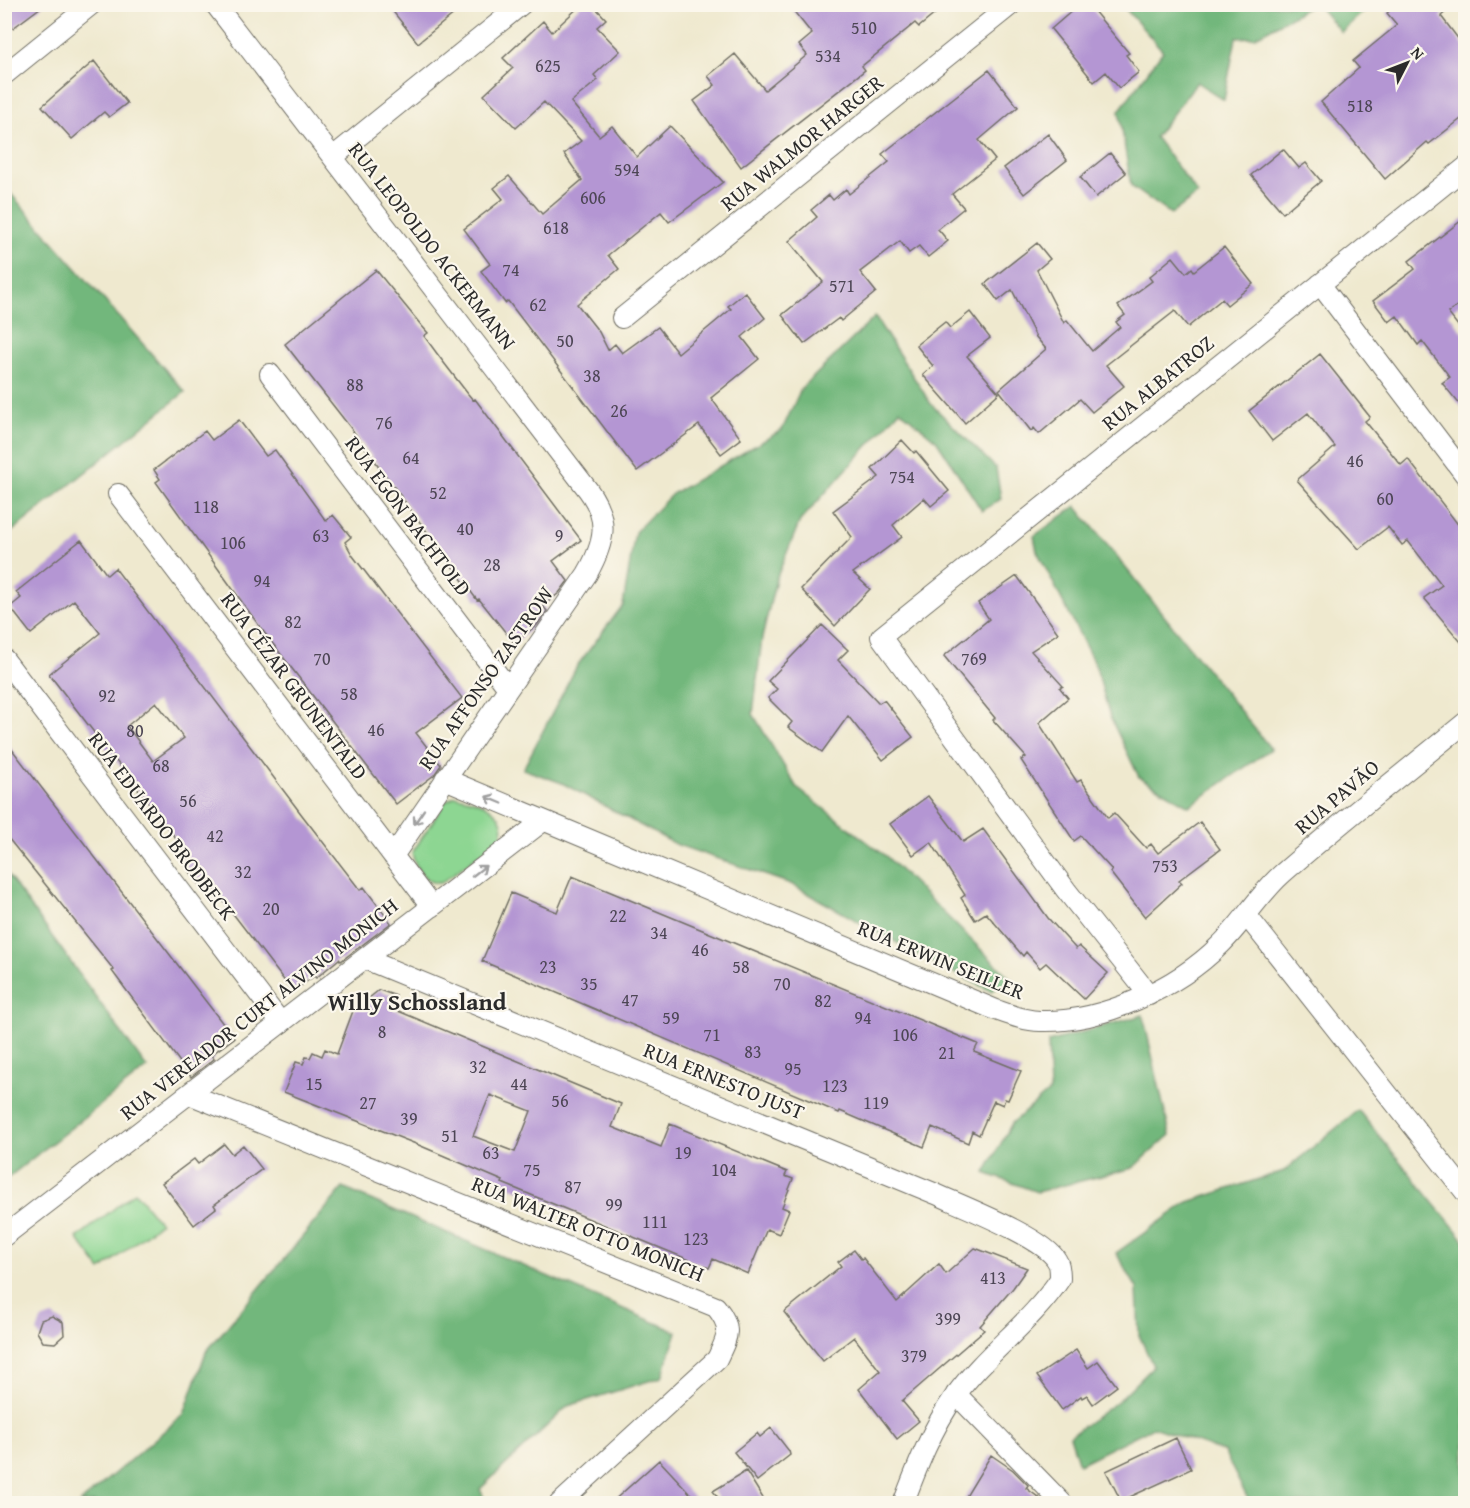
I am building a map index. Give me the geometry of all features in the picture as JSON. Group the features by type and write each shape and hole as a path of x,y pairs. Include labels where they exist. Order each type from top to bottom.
{"street":[{"path":"4,75 92,4"},
{"name":"RUA LEOPOLDO ACKERMANN","path":"215,4 588,490 600,510 603,521"},
{"path":"333,157 522,4"},
{"name":"RUA WALMOR HARGER","path":"622,318 1012,4"},
{"name":"RUA ALBATROZ","path":"1149,995 1066,890 881,637 1466,167"},
{"path":"1320,284 1466,476"},
{"name":"RUA EGON BACHTOLD","path":"270,374 508,688"},
{"name":"RUA CÉZAR GRUNENTALD","path":"118,495 432,907"},
{"name":"RUA AFFONSO ZASTROW","path":"393,855 591,567 600,543 603,521"},
{"name":"RUA EDUARDO BRODBECK","path":"4,658 281,1023"},
{"name":"RUA PAVÃO","path":"1247,916 1282,874 1466,722"},
{"name":"RUA ERWIN SEILLER","path":"446,779 1017,1017 1038,1021 1087,1015 1149,995 1202,963 1247,916"},
{"name":"RUA VEREADOR CURT ALVINO MONICH","path":"4,1236 543,821"},
{"path":"1247,916 1466,1193"},
{"name":"RUA ERNESTO JUST","path":"365,959 936,1194 1028,1238 1049,1251 1058,1262 1060,1279 1048,1298 956,1394"},
{"name":"RUA WALTER OTTO MONICH","path":"189,1094 716,1307 727,1320 727,1337 717,1359 559,1503"},
{"path":"903,1503 934,1434 956,1394 1063,1503"}],"green space":[{"path":"1368,4 1370,6 1341,32 1317,5"},
{"path":"1122,5 1312,5 1255,37 1236,38 1224,100 1197,82 1155,137 1198,194 1171,214 1131,186 1119,111 1163,51"},
{"path":"4,186 185,392 5,537 4,537"},
{"path":"875,317 931,404 996,468 1001,499 982,511 937,441 900,410 800,521 776,579 762,638 753,714 797,788 887,857 1013,981 991,991 928,960 791,884 675,844 562,783 523,769 577,666 623,605 635,532 672,494 782,430 801,389"},
{"path":"1076,506 1271,749 1189,806 1139,777 1110,717 1096,667 1037,551 1034,536"},
{"path":"455,796 474,800 491,809 502,822 502,831 499,840 441,883 435,883 422,874 412,853 446,801"},
{"path":"5,871 147,1068 4,1180"},
{"path":"1143,1015 1170,1135 1133,1168 1037,1192 985,1173 1012,1123 1050,1091 1048,1042"},
{"path":"1358,1110 1465,1241 1465,1503 1250,1503 1224,1452 1153,1427 1079,1464 1070,1436 1119,1400 1153,1366 1139,1335 1137,1288 1116,1253 1188,1202 1284,1171"},
{"path":"343,1188 677,1332 662,1377 568,1406 480,1489 486,1503 80,1503 184,1414 206,1352"},
{"path":"135,1192 160,1223 101,1270 77,1238"}],"building":[{"path":"4,4 45,4 13,28 4,18"},
{"path":"387,4 466,4 418,43"},
{"path":"582,4 592,4 606,19 597,27 620,51 594,75 598,80 571,102 599,136 612,126 637,157 670,126 723,182 669,222 661,212 608,255 619,269 577,304 599,332 608,350 615,344 622,353 658,327 678,353 731,309 728,306 745,292 765,318 742,337 759,359 711,398 741,439 721,454 699,425 637,471 508,301 505,303 481,271 490,264 464,229 503,199 494,188 509,176 542,214 582,180 564,154 581,141 544,102 516,128 484,95 513,68 503,58 543,21 552,32"},
{"path":"788,4 947,4 919,27 915,23 862,66 865,70 741,167 694,101 715,85 708,76 735,54 765,90 807,55 799,45 812,34"},
{"path":"1080,4 1088,4 1129,53 1126,55 1139,72 1119,88 1106,72 1094,82 1051,29"},
{"path":"1397,4 1455,4 1441,16 1466,49 1466,115 1429,144 1427,142 1385,179 1321,102 1359,68 1353,61 1397,25 1387,13"},
{"path":"94,61 127,103 109,117 104,112 72,139 42,106"},
{"path":"989,70 1018,107 979,140 995,160 952,194 964,208 938,229 948,241 928,257 919,246 909,253 900,241 860,272 876,292 841,321 839,318 804,344 782,315 823,282 789,241 817,217 811,210 829,195 833,200 846,189 849,194 889,162 882,154"},
{"path":"1048,134 1067,160 1024,194 1004,168"},
{"path":"1283,149 1299,168 1306,163 1321,181 1283,213 1251,175"},
{"path":"1110,153 1126,173 1096,197 1080,177"},
{"path":"1466,217 1466,300 1448,313 1466,336 1466,412 1442,383 1450,377 1422,341 1418,345 1397,316 1389,322 1373,301 1415,269 1409,261"},
{"path":"1037,243 1050,259 1037,270 1064,323 1067,320 1092,351 1120,327 1116,322 1125,315 1118,306 1152,281 1149,277 1173,257 1186,273 1192,268 1194,271 1224,247 1253,284 1227,305 1222,299 1188,327 1175,311 1106,365 1124,386 1092,412 1080,399 1039,434 1034,428 1031,431 999,390 1046,349 1036,337 1012,290 998,301 985,284"},
{"path":"376,270 428,333 424,336 441,359 473,400 475,399 581,540 553,561 568,581 559,593 543,606 547,611 537,625 514,643 479,599 477,600 350,427 285,344"},
{"path":"970,312 990,338 967,356 999,393 965,423 923,375 933,366 916,345 945,322 950,328"},
{"path":"1320,354 1370,417 1365,421 1401,465 1408,459 1466,535 1466,648 1424,598 1442,585 1408,541 1402,545 1388,527 1359,549 1297,480 1335,447 1308,413 1272,441 1249,411"},
{"path":"239,420 266,456 275,450 326,521 333,515 351,537 345,542 353,556 462,698 416,733 441,765 434,775 396,804 260,627 156,482 160,479 154,470 205,431 212,440"},
{"path":"902,440 914,453 916,451 949,491 931,506 924,498 893,525 902,537 853,573 870,589 835,626 801,589 852,537 833,511 879,477 872,469"},
{"path":"81,540 107,575 115,568 360,890 364,887 391,923 341,961 339,959 316,978 314,976 293,992 211,885 204,890 177,855 184,849 49,674 100,633 74,600 31,634 10,607 21,598 16,592","holes":["156,702 184,738 153,761 127,726"]},
{"path":"1017,576 1058,633 1031,651 1063,686 1060,688 1068,698 1039,723 1077,782 1081,780 1108,818 1114,813 1146,848 1151,844 1158,853 1200,822 1220,849 1179,880 1182,883 1145,917 1110,872 1112,870 1081,836 1074,841 1021,760 1026,757 993,720 995,718 944,656 989,619 978,603"},
{"path":"822,625 848,650 838,660 879,703 884,700 913,737 883,760 848,716 822,752 788,727 792,722 768,698 777,689 768,681"},
{"path":"4,739 234,1038 211,1055 214,1059 191,1077 112,971 114,970 4,833"},
{"path":"928,796 963,842 983,829 1048,918 1076,949 1079,946 1108,973 1084,999 1046,963 1040,968 1026,952 1023,956 986,913 975,920 961,898 965,895 931,842 913,855 890,824"},
{"path":"572,876 978,1044 974,1052 1021,1071 1008,1100 1005,1099 1003,1105 994,1101 979,1135 972,1131 968,1143 932,1127 924,1147 482,961 511,893 557,912"},
{"path":"379,990 396,996 391,1008 621,1104 612,1127 661,1147 670,1124 787,1172 785,1176 793,1179 782,1207 789,1210 779,1234 767,1229 748,1274 713,1259 709,1268 502,1183 503,1181 421,1146 284,1092 296,1062 303,1064 306,1057 310,1058 313,1052 322,1056 325,1049 337,1054 353,1011","holes":["490,1095 531,1111 515,1152 473,1136"]},
{"path":"224,1144 232,1154 243,1145 262,1169 214,1205 216,1208 194,1225 162,1183 194,1159 198,1164"},
{"path":"975,1248 1027,1268 980,1326 984,1330 902,1401 919,1421 897,1439 859,1389 880,1371 854,1337 823,1361 784,1312 841,1266 838,1262 854,1250 861,1259 863,1258 897,1302 939,1264 946,1274"},
{"path":"52,1316 63,1322 64,1335 55,1343 43,1342 37,1332 41,1320"},
{"path":"1076,1350 1088,1368 1098,1361 1117,1386 1093,1404 1087,1395 1082,1398 1081,1396 1062,1410 1037,1376"},
{"path":"771,1428 790,1455 757,1481 734,1452 757,1433 760,1437"},
{"path":"1176,1438 1191,1469 1121,1501 1106,1471"},
{"path":"991,1455 1013,1470 1028,1485 1026,1488 1046,1503 962,1503"},
{"path":"659,1460 699,1503 611,1503"},
{"path":"746,1471 766,1503 722,1503 713,1491"}],"district":[{"name":"Willy Schossland","path":"417,1002"}]}
